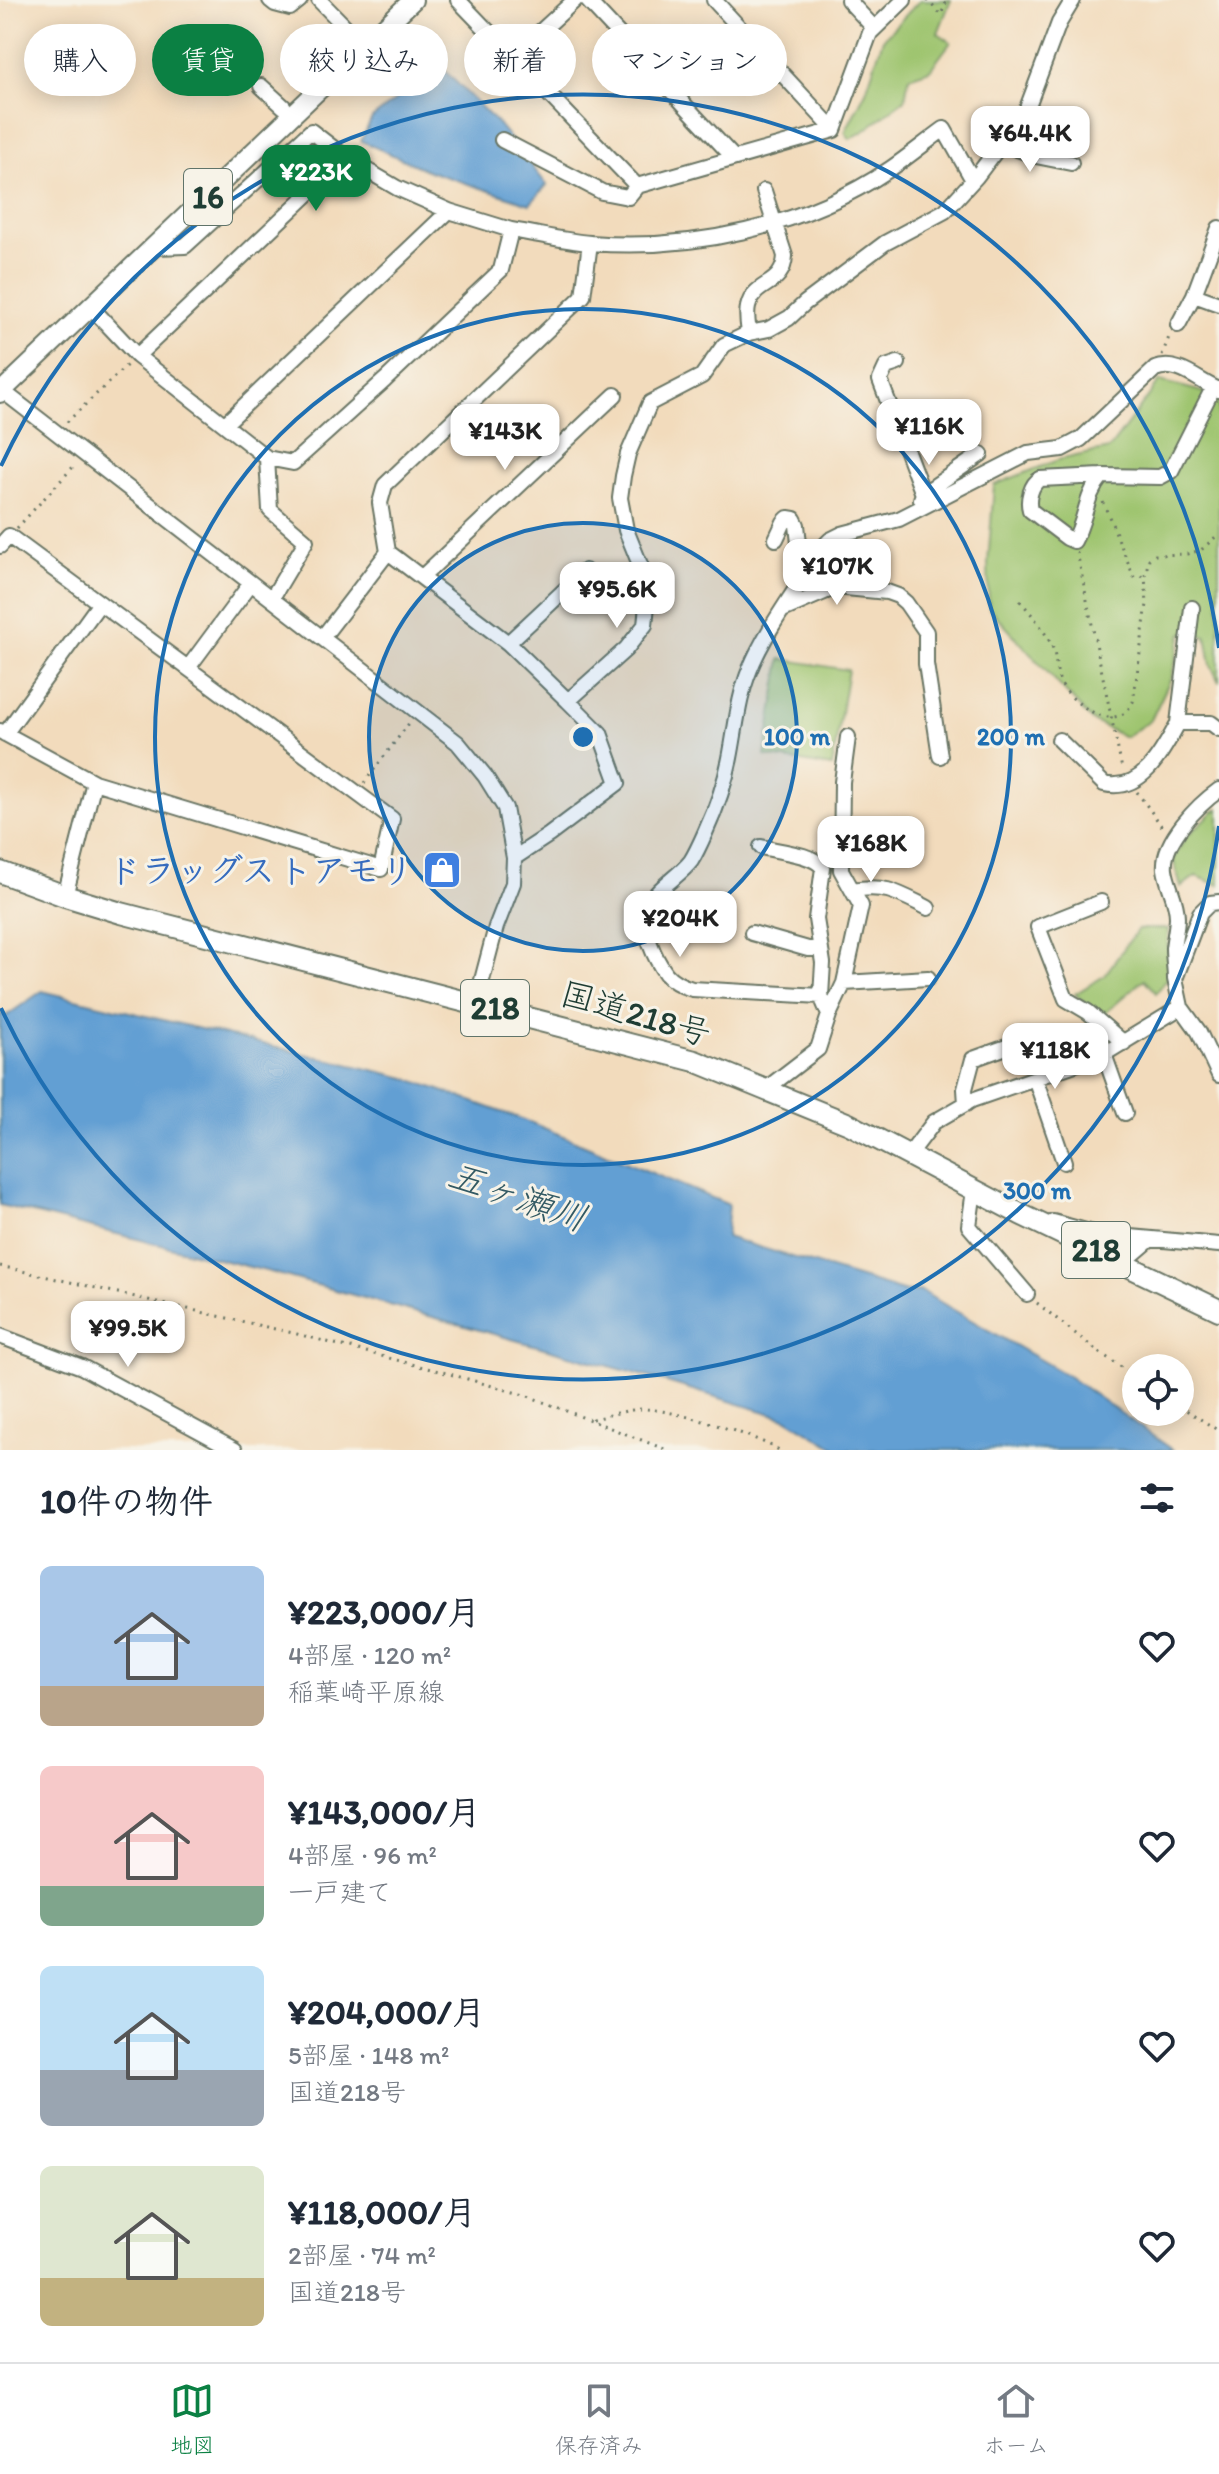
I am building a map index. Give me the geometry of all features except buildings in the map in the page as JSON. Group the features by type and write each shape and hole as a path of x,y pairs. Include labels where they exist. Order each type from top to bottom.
{"highway":[{"name":"国道218号","path":"0,872 121,913 695,1061 849,1124 1020,1214 1219,1310"}],"main road":[{"name":"16","path":"388,24 413,0"},
{"name":"16","path":"1,391 314,96"}],"street":[{"path":"270,0 290,8 300,0"},
{"path":"319,0 342,24"},
{"path":"458,0 481,24"},
{"path":"549,24 575,0"},
{"path":"587,0 734,158"},
{"path":"714,0 834,130"},
{"path":"848,0 874,28"},
{"path":"834,130 874,28 904,0"},
{"path":"568,701 626,649 645,625 647,605 641,567 626,530 620,498 628,454 650,403 702,376 724,345 749,333 769,329 789,318 885,243 945,211 1026,111 1059,23 1073,0"},
{"path":"264,89 284,107"},
{"path":"550,96 637,186"},
{"path":"156,247 185,246 307,127 346,158 397,188 449,211 511,230 590,243 675,243 726,236 774,223 833,200 888,171 944,129 973,180"},
{"path":"502,140 602,192 628,197 637,186 834,130"},
{"path":"1001,143 1036,156 1071,163"},
{"path":"137,356 346,158"},
{"path":"749,333 748,307 752,298 757,290 780,276 784,267 785,256 764,191"},
{"path":"225,424 449,211"},
{"path":"1178,325 1194,295 1219,228"},
{"path":"91,307 137,356 267,458 293,463 501,270 511,230"},
{"path":"514,858 618,783 600,733 508,643 388,552 380,503 385,485 583,296 590,243"},
{"path":"1194,295 1219,304"},
{"path":"898,363 886,367 880,380 923,494 918,510"},
{"path":"821,996 692,989 678,984 660,963 646,929 646,912 655,896 690,862 720,799 738,706 760,648 830,540 899,519 1028,453 1062,449 1081,439 1155,369 1162,366 1187,372 1216,389 1166,475 1098,480 1040,479 1033,486 1028,505 1030,510 1074,541 1088,497 1098,480"},
{"path":"1,391 418,711 458,743 485,776 505,808 514,858 513,883 496,927 476,1003"},
{"path":"422,577 615,395"},
{"path":"923,494 981,454"},
{"path":"267,458 270,510 306,541 272,598"},
{"path":"776,539 784,522 788,518 794,519 803,580"},
{"path":"4,541 100,603 392,819 381,869 94,782 3,733 100,603"},
{"path":"322,638 388,552"},
{"path":"508,643 585,571"},
{"path":"188,668 251,583"},
{"path":"785,609 836,587 887,592 906,603 926,632 926,664 940,756"},
{"path":"1059,740 1104,784 1113,786 1130,782 1150,767 1178,723 1192,608"},
{"path":"1178,723 1211,723 1219,729"},
{"path":"766,1089 818,1049 844,983 861,906 841,870 842,782 848,737"},
{"path":"65,896 94,782"},
{"path":"1219,790 1203,802 1173,841 1165,859 1165,873 1173,892 1177,916 1173,949 1181,1007 1199,1032 1219,1075"},
{"path":"761,847 811,858 823,868 816,919 823,963 821,996 829,1015"},
{"path":"852,890 874,886 928,908"},
{"path":"1101,902 1038,927 1066,999 1088,1012 1124,1043"},
{"path":"1175,979 1200,913 1210,903 1219,902"},
{"path":"752,933 808,949 820,949"},
{"path":"844,983 928,978"},
{"path":"909,1155 934,1122 966,1104 1104,1054 1181,1007"},
{"path":"966,1104 965,1089 973,1059 1040,1035"},
{"path":"1104,1054 1125,1113"},
{"path":"1035,1078 1064,1162"},
{"path":"974,1190 969,1226 1027,1294"},
{"path":"1020,1214 1097,1234 1219,1245"},
{"path":"1123,1263 1151,1239"},
{"path":"0,1336 82,1367 235,1450"}],"path":[{"path":"927,0 941,15 947,0"},
{"path":"1162,366 1161,353 1178,325"},
{"path":"55,433 137,356"},
{"path":"4,541 84,455"},
{"path":"1098,480 1134,577 1145,576"},
{"path":"1020,601 1034,616 1053,646 1060,683 1072,698 1104,717 1126,712 1133,702 1147,604 1146,565 1155,555 1187,554 1201,550 1219,534"},
{"path":"1074,541 1122,769 1133,764"},
{"path":"357,793 418,711"},
{"path":"1130,782 1173,841"},
{"path":"0,1266 297,1334 416,1365 528,1396 667,1450"},
{"path":"1027,1294 1122,1368"},
{"path":"592,1419 642,1409 689,1417 767,1443 779,1450"},
{"path":"1194,1415 1219,1431"}],"green space":[{"path":"920,0 951,0 938,33 951,42 930,70 909,77 905,99 850,139 845,132 866,91 883,39"},
{"path":"1160,381 1203,392 1219,402 1219,682 1211,665 1206,636 1182,633 1172,676 1151,720 1125,737 1092,721 989,608 988,563 994,485 1058,460 1109,449"},
{"path":"781,659 848,670 832,767 765,756"},
{"path":"1219,809 1219,885 1196,876 1181,887 1173,859 1186,837"},
{"path":"1138,929 1168,929 1168,978 1156,993 1144,979 1101,1017 1075,994 1104,976"}],"water":[{"path":"448,74 464,90 464,96 470,96 499,125 547,185 530,204 429,171 361,141 372,118 401,96 448,96"},
{"name":"五ヶ瀬川","path":"42,991 406,1078 527,1121 729,1205 726,1237 906,1292 921,1291 1068,1376 1122,1414 1122,1426 1139,1426 1173,1450 838,1450 786,1418 663,1381 274,1273 0,1205 0,1013 6,1016"}],"place":[{"name":"ドラッグストアモリ","path":"442,870"}]}
